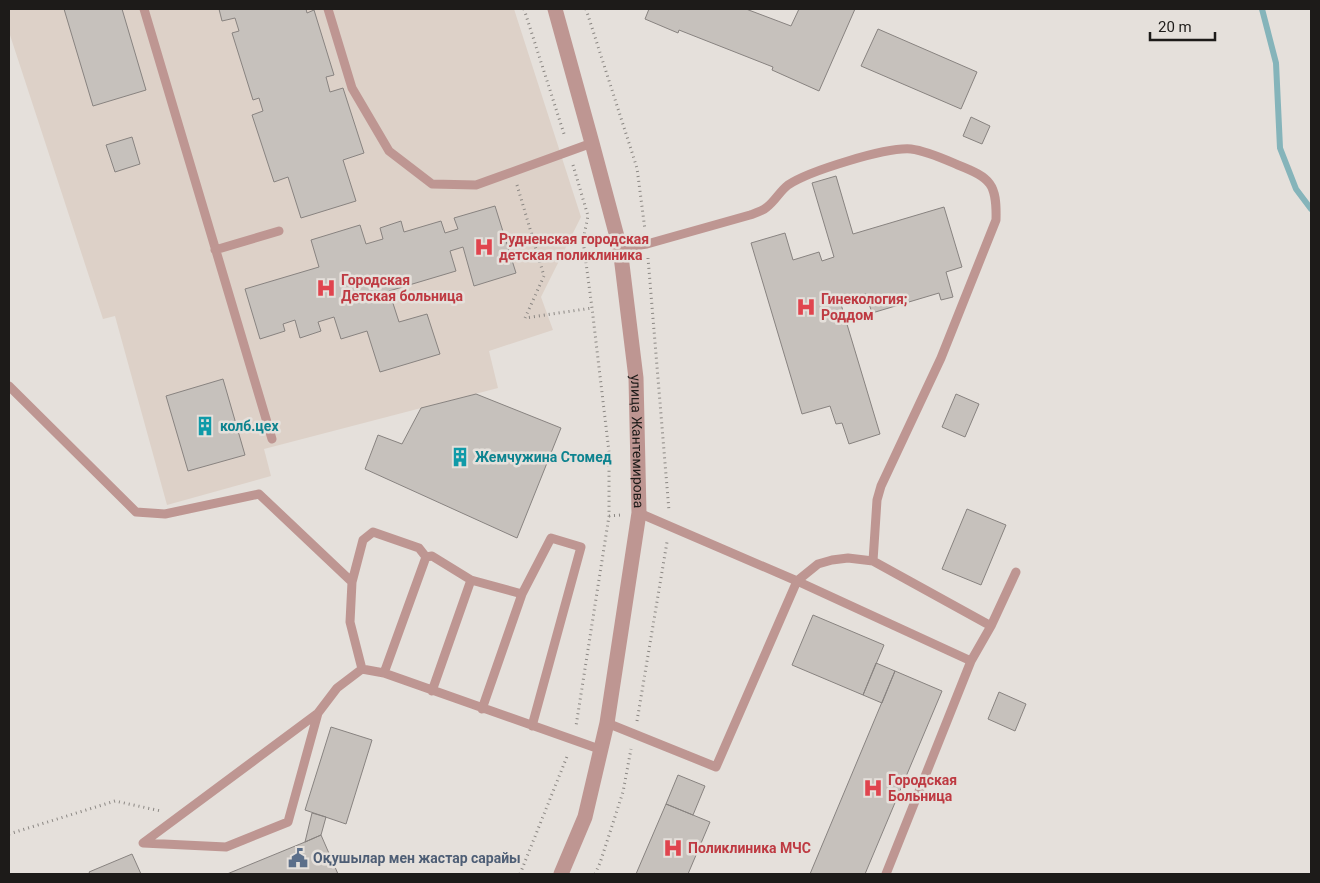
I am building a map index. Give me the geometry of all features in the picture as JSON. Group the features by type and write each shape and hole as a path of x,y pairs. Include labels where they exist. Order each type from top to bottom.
{"street":[{"name":"улица Жантемирова","path":"554,9 620,248 636,378 639,513 602,750 585,817 561,874"}],"lane":[{"path":"144,9 272,439"},
{"path":"328,9 352,88 390,151 432,184 476,185 592,143"},
{"path":"620,248 647,244 750,215 766,208 787,186 802,177 873,154 895,150 912,149 931,154 981,174 993,187 997,201 996,220 941,358 881,486 877,500 873,561"},
{"path":"215,250 279,231"},
{"path":"9,386 136,512 165,514 258,494 352,582"},
{"path":"639,513 797,581 971,662"},
{"path":"362,669 350,622 352,582 363,540 373,532 419,548 426,557"},
{"path":"482,709 522,594 551,538 581,547 532,726"},
{"path":"426,557 432,556 471,580 522,594"},
{"path":"384,674 426,557"},
{"path":"607,723 716,768 797,581 818,564 832,560 848,558 873,561 990,626"},
{"path":"886,874 971,662 1016,572"},
{"path":"432,691 471,580"},
{"path":"362,669 384,674 602,750"},
{"path":"318,712 288,822 226,847 143,843 318,712 337,688 362,669"}],"path":[{"path":"520,874 573,741 609,516 609,452 583,240 588,216 570,152 524,9"},
{"path":"586,9 637,168 647,244"},
{"path":"514,172 544,276 525,318 592,308"},
{"path":"9,834 115,801 181,815"}],"shaded area":[{"path":"9,9 514,9 581,217 541,297 553,330 489,351 498,388 264,449 271,476 167,505 115,316 103,319 9,32"}],"building":[{"path":"64,9 122,9 146,90 93,106"},
{"path":"219,9 306,9 307,13 314,10 334,75 326,77 330,92 343,88 364,153 343,160 356,201 301,218 288,177 274,182 252,115 263,111 259,98 253,100 232,33 239,31 235,18 222,21"},
{"path":"649,9 746,9 791,26 799,9 855,9 819,91 772,70 773,67 679,30 678,33 645,19"},
{"path":"878,29 977,72 961,109 861,66"},
{"path":"971,117 990,126 982,144 963,136"},
{"path":"132,137 140,164 115,172 106,145"},
{"name":"Гинекология; Роддом","path":"836,176 853,234 944,207 962,267 946,272 953,297 941,300 939,293 872,313 866,294 840,301 880,434 849,444 842,423 836,424 830,406 802,414 751,243 785,233 793,260 819,252 822,261 834,257 812,183"},
{"name":"Городская Детская больница","path":"495,206 516,273 474,286 463,247 450,251 456,271 389,291 399,322 427,314 440,354 380,372 367,331 341,339 334,317 318,322 321,331 300,338 295,320 283,324 285,331 260,339 245,289 319,267 311,240 360,225 366,244 383,239 380,228 401,221 404,232 441,221 445,233 458,229 454,218"},
{"name":"колб.цех","path":"223,379 245,455 188,471 166,396"},
{"name":"Жемчужина Стомед","path":"476,394 561,428 517,538 365,469 378,435 402,444 421,408"},
{"path":"956,394 979,404 965,437 942,427"},
{"path":"967,509 1006,525 981,585 942,569"},
{"path":"813,615 884,645 863,695 792,665"},
{"path":"876,663 895,671 882,703 863,695"},
{"name":"Городская Больница","path":"895,671 942,691 865,874 810,874"},
{"path":"999,692 1026,704 1015,731 988,719"},
{"path":"331,727 372,740 346,824 305,810"},
{"path":"678,775 705,786 693,815 666,804"},
{"name":"Поликлиника МЧС","path":"666,804 710,822 688,874 636,874"},
{"path":"312,813 326,817 321,835 305,842"},
{"name":"Оқушылар мен жастар сарайы","path":"321,835 338,874 227,874 305,842"},
{"path":"132,854 141,874 90,874 89,872"}],"waterway":[{"path":"1262,9 1276,63 1280,148 1296,189 1311,209"}],"place":[{"name":"Рудненская городская детская поликлиника","path":"484,247"},
{"name":"Городская Детская больница","path":"326,288"},
{"name":"Гинекология; Роддом","path":"806,307"},
{"name":"колб.цех","path":"205,426"},
{"name":"Жемчужина Стомед","path":"460,457"},
{"name":"Городская Больница","path":"873,788"},
{"name":"Поликлиника МЧС","path":"673,848"},
{"name":"Оқушылар мен жастар сарайы","path":"298,858"}]}
